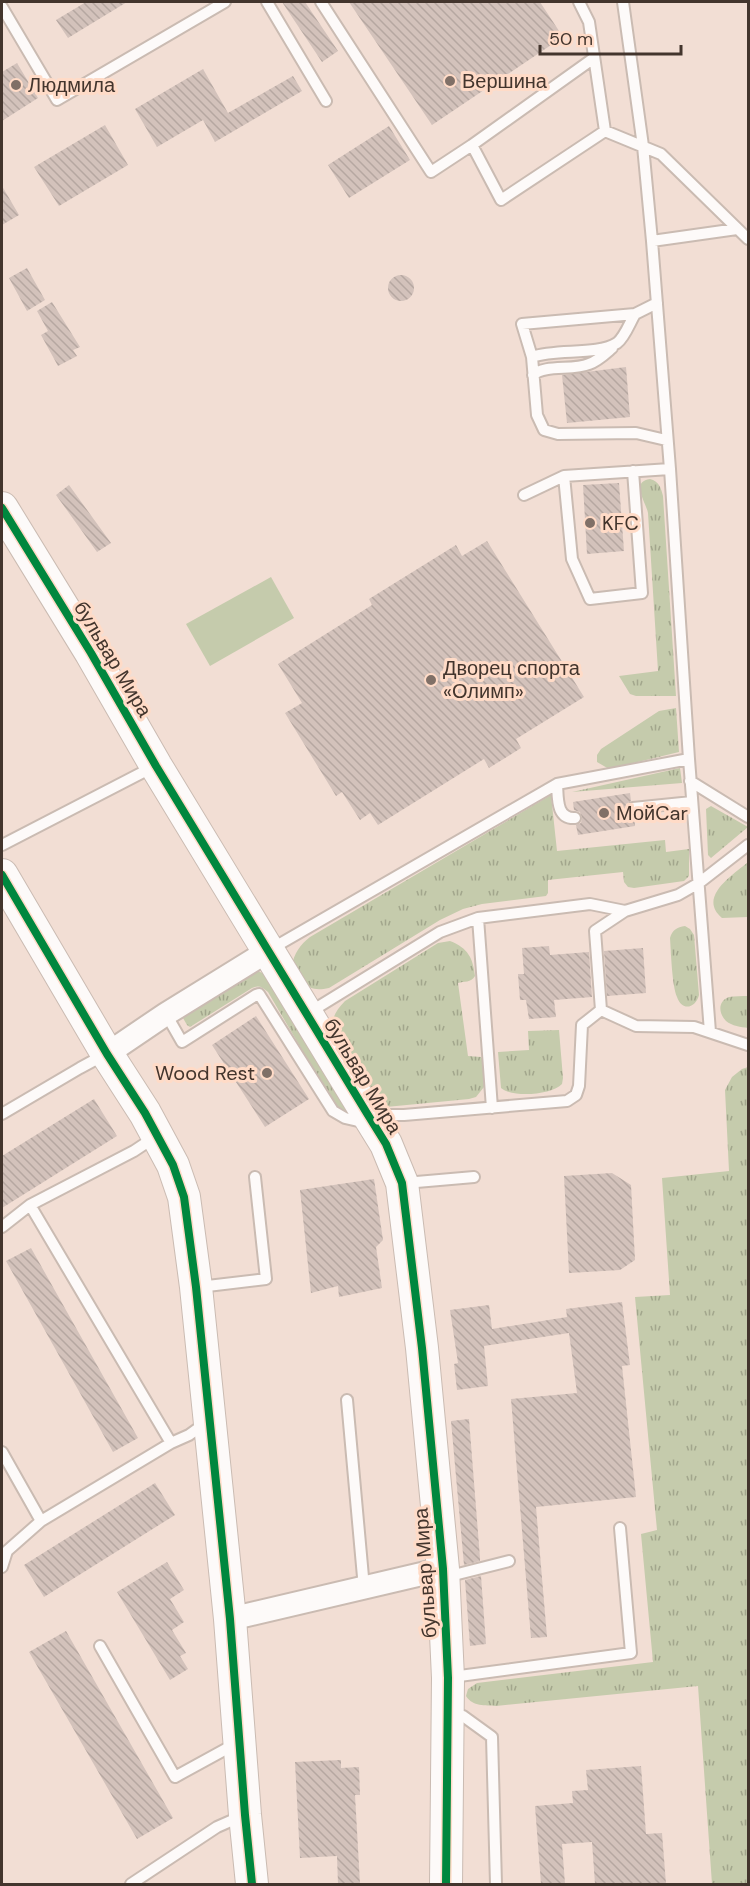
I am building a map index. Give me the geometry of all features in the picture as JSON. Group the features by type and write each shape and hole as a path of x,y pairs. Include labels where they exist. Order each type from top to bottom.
{"street":[{"name":"бульвар Мира","path":"2,508 386,1144 402,1183 422,1348 443,1574 448,1678 446,1884"},
{"path":"2,875 107,1054 145,1113 173,1165 184,1197 196,1287 230,1619 252,1884"},
{"path":"107,1054 166,1014 268,951"},
{"path":"230,1619 364,1588 443,1574"}],"lane":[{"path":"2,7 57,100 225,2"},
{"path":"267,2 326,101"},
{"path":"321,2 431,172 472,146 594,58"},
{"path":"579,2 589,22"},
{"path":"586,2 605,131"},
{"path":"623,2 643,146 652,241 710,1032"},
{"path":"472,146 501,200 605,131"},
{"path":"605,131 661,154 748,239"},
{"path":"652,241 737,229"},
{"path":"657,303 635,314 522,324 532,357 537,415 544,430 558,435 636,434 666,440"},
{"path":"533,375 541,370 588,365 601,358 619,342 635,314"},
{"path":"532,357 543,353 603,349 619,342"},
{"path":"524,495 564,476 670,469"},
{"path":"564,476 572,559 590,599 642,593 633,471"},
{"path":"268,951 557,784 689,759"},
{"path":"2,845 156,765"},
{"path":"690,781 748,817"},
{"path":"557,784 562,815 568,819 575,818"},
{"path":"633,808 692,802"},
{"path":"601,1010 595,931 625,911 678,895 699,883 748,845"},
{"path":"308,1014 440,932 478,918 590,904 625,911"},
{"path":"478,918 492,1108"},
{"path":"166,1014 182,1041 259,994 333,1111 345,1118 358,1121 368,1115 404,1115 567,1101 576,1095 579,1086 582,1025 601,1010"},
{"path":"601,1010 636,1026 694,1027 748,1045"},
{"path":"2,1114 107,1054"},
{"path":"2,1227 30,1204 134,1151 157,1136"},
{"path":"196,1287 266,1279 255,1177"},
{"path":"402,1183 474,1177"},
{"path":"30,1204 171,1443"},
{"path":"347,1400 364,1588"},
{"path":"2,1567 7,1551 41,1521 171,1443 189,1435 210,1420"},
{"path":"2,1452 41,1521"},
{"path":"448,1678 631,1653 620,1528"},
{"path":"443,1574 509,1561"},
{"path":"100,1646 175,1777 240,1742"},
{"path":"448,1712 463,1716 492,1737 496,1884"},
{"path":"131,1884 217,1827 245,1815"}],"green space":[{"path":"650,479 658,483 663,496 676,696 630,694 619,676 658,671 648,513 640,488 644,481"},
{"path":"271,577 294,618 210,666 186,624"},
{"path":"676,708 679,752 609,769 597,762 597,755 601,749 659,711"},
{"path":"680,768 682,783 572,792"},
{"path":"551,795 557,851 665,840 666,852 689,849 689,876 684,881 634,888 628,887 624,882 623,872 548,880 546,896 482,904 463,909 440,920 329,988 315,989 306,985 292,966 298,950 310,937"},
{"path":"711,806 748,827 711,858 708,855 706,809"},
{"path":"748,862 748,917 722,918 715,910 713,902 715,894"},
{"path":"685,926 694,935 699,995 695,1003 689,1007 679,1002 675,992 670,938 675,929"},
{"path":"450,941 465,950 473,964 475,976 469,981 458,983 468,1056 481,1057 483,1060 484,1087 476,1097 469,1099 386,1107 379,1104 331,1030 333,1018 345,1001 438,943"},
{"path":"257,971 266,974 356,1116 336,1108 268,992 262,988 252,988 190,1027 187,1025 183,1018 185,1016"},
{"path":"748,996 748,1028 734,1025 723,1018 720,1008 725,999"},
{"path":"559,1030 562,1084 550,1091 532,1094 514,1093 501,1088 498,1052 529,1050 528,1031"},
{"path":"748,1067 748,1884 712,1884 698,1686 496,1706 476,1704 466,1696 468,1689 477,1683 653,1662 641,1534 657,1530 635,1297 670,1295 662,1178 729,1171 725,1090 732,1077"}],"building":[{"path":"86,2 127,2 68,38 56,20"},
{"path":"282,2 305,2 338,51 322,62"},
{"name":"Вершина","path":"349,2 540,2 563,37 432,125"},
{"name":"Людмила","path":"17,63 38,98 2,121 2,72"},
{"path":"203,69 228,113 293,76 302,91 215,142 203,120 157,147 135,109"},
{"path":"105,125 128,165 59,206 34,167"},
{"path":"389,126 410,160 349,198 328,165"},
{"path":"2,186 19,215 2,225"},
{"path":"27,268 45,300 27,311 9,278"},
{"path":"401,275 410,279 414,288 410,297 401,301 392,297 388,288 392,279"},
{"path":"52,302 80,347 73,350 77,356 58,366 41,335 48,331 37,311"},
{"path":"626,367 630,417 567,423 562,375"},
{"path":"619,483 624,551 587,554 583,485"},
{"path":"69,485 111,543 97,552 56,495"},
{"name":"Дворец спорта «Олимп»","path":"487,541 584,697 516,739 521,748 489,768 484,759 378,825 370,813 360,820 342,792 336,796 285,713 302,703 278,664 372,605 369,599 456,545 462,556"},
{"name":"МойCar","path":"630,793 631,801 626,804 626,809 629,815 634,815 635,826 578,835 576,825 581,823 582,818 580,812 574,810 573,802"},
{"path":"549,946 550,955 589,952 592,997 554,1000 556,1017 529,1019 526,1000 520,1000 518,974 524,974 522,948"},
{"path":"643,948 646,993 607,996 604,951"},
{"path":"256,1016 309,1099 265,1127 212,1045"},
{"path":"94,1099 117,1136 2,1208 2,1156"},
{"path":"612,1173 631,1185 635,1260 620,1270 569,1273 564,1176"},
{"path":"374,1179 383,1240 376,1247 382,1288 339,1297 338,1286 311,1293 300,1190"},
{"path":"31,1248 138,1438 113,1452 6,1261"},
{"path":"622,1302 630,1365 622,1366 636,1497 536,1507 547,1637 531,1638 511,1399 577,1393 569,1333 484,1346 488,1386 457,1390 454,1364 458,1363 450,1310 489,1305 492,1329 567,1317 566,1309"},
{"path":"469,1419 480,1561 464,1565 451,1421"},
{"path":"155,1483 175,1515 44,1597 24,1565"},
{"path":"167,1562 184,1590 170,1599 184,1622 172,1630 186,1653 180,1656 188,1669 170,1680 117,1592"},
{"path":"481,1576 486,1644 470,1646 465,1580"},
{"path":"66,1631 173,1818 137,1839 29,1652"},
{"path":"341,1760 341,1768 359,1767 360,1795 355,1795 360,1884 338,1884 337,1856 300,1858 295,1762"},
{"path":"641,1766 646,1834 662,1833 666,1884 595,1884 592,1842 562,1844 565,1884 541,1884 535,1806 573,1803 572,1791 588,1790 586,1770"}],"cycle path":[{"path":"2,508 386,1144 402,1183 422,1348 443,1569 448,1678 446,1884"},
{"path":"2,875 107,1054 145,1113 173,1165 184,1197 196,1287 230,1619 252,1884"}],"place":[{"name":"Вершина","path":"450,81"},
{"name":"Людмила","path":"16,85"},
{"name":"KFC","path":"590,523"},
{"name":"Дворец спорта «Олимп»","path":"431,680"},
{"name":"МойCar","path":"604,813"},
{"name":"Wood Rest","path":"267,1073"}]}
